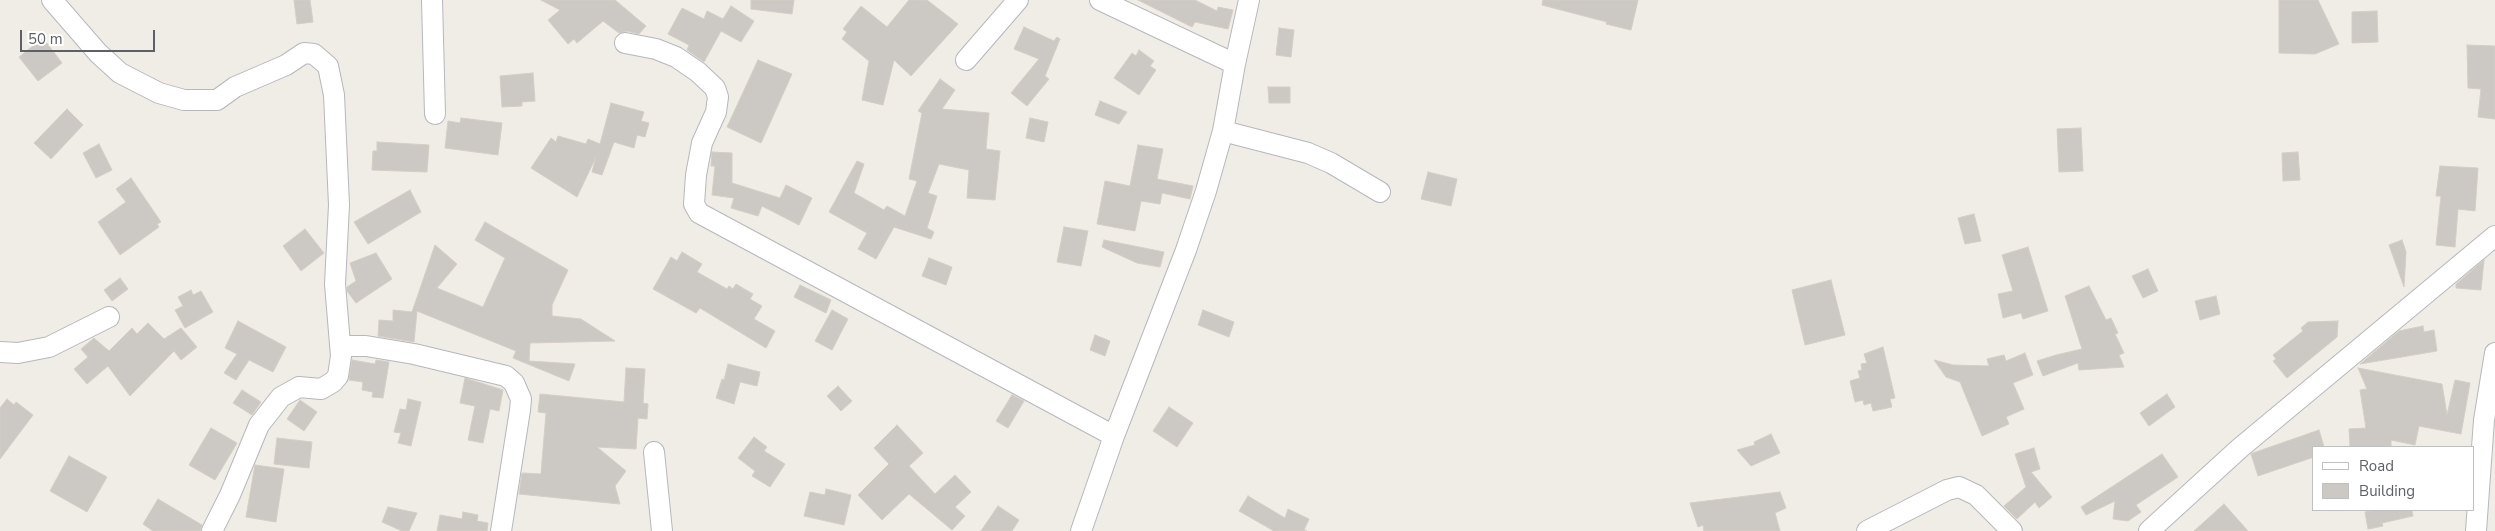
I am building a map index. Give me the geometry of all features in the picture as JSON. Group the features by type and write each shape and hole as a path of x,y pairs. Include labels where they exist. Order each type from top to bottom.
{"street":[{"path":"52,0 98,53 120,73 159,93 184,100 217,100 235,87 286,65 304,53 314,54 328,66 334,95 340,205 335,284 340,346 338,376 333,382 321,389 299,388 281,397 259,425 230,496 212,531"},
{"path":"432,0 435,114"},
{"path":"966,60 1018,0"},
{"path":"1100,0 1235,64"},
{"path":"1081,531 1114,436 1186,250 1223,131 1249,0"},
{"path":"625,43 656,49 676,57 698,72 715,88 718,97 716,112 702,143 696,175 694,204 699,213 1114,436"},
{"path":"1223,131 1308,154 1332,163 1380,192"},
{"path":"2149,531 2240,448 2495,236"},
{"path":"0,352 18,353 49,347 109,317"},
{"path":"340,346 366,346 423,356 506,376 514,382 521,399 501,531"},
{"path":"2476,531 2484,420 2495,353"},
{"path":"654,452 662,531"},
{"path":"1867,531 1947,490 1959,487 1976,495 2012,531"}],"building":[{"path":"294,0 310,0 313,22 297,24"},
{"path":"541,0 615,0 646,26 639,34 627,31 619,33 603,21 577,43 574,39 568,44 548,20 560,10"},
{"path":"751,0 794,0 792,14 751,9"},
{"path":"909,0 927,0 958,24 911,76 894,60 883,105 862,100 869,61 842,39 847,32 843,29 861,6 887,27"},
{"path":"1138,0 1195,0 1217,11 1218,7 1233,10 1228,29 1195,22 1192,27"},
{"path":"1543,0 1638,0 1631,30 1542,5"},
{"path":"2279,0 2318,0 2339,44 2315,54 2279,53"},
{"path":"731,6 754,21 741,42 721,31 704,62 687,50 689,45 668,34 682,8 704,19 707,11 723,19"},
{"path":"2377,11 2378,42 2352,43 2352,12"},
{"path":"1024,27 1054,41 1057,37 1060,39 1045,76 1049,79 1027,106 1011,93 1039,59 1014,49"},
{"path":"1279,28 1294,30 1291,57 1276,55"},
{"path":"43,38 62,63 38,81 19,57"},
{"path":"2467,45 2495,46 2495,119 2478,117 2481,89 2468,88"},
{"path":"1139,50 1154,61 1150,66 1156,70 1139,95 1114,78 1132,53 1136,56"},
{"path":"758,60 792,74 761,143 727,127"},
{"path":"533,73 535,101 522,102 522,106 502,107 500,76"},
{"path":"940,79 955,90 942,109 989,113 986,149 1000,151 995,200 967,198 969,170 939,164 928,193 937,196 927,228 934,232 931,239 894,227 876,259 858,249 867,233 829,212 857,161 864,164 854,193 884,210 887,206 905,216 917,181 909,179 922,113 918,111"},
{"path":"1268,87 1290,87 1290,103 1269,103"},
{"path":"1100,101 1127,112 1119,124 1095,115"},
{"path":"611,103 644,112 641,121 649,123 645,137 637,135 634,148 614,142 602,175 592,172 596,157 577,197 531,168 551,138 556,142 558,136 586,144 588,139 600,144"},
{"path":"67,109 83,125 51,159 34,143"},
{"path":"461,118 502,123 498,155 445,148 448,121 460,123"},
{"path":"1030,118 1048,122 1044,142 1026,138"},
{"path":"2081,128 2083,171 2059,172 2057,129"},
{"path":"377,142 429,145 427,172 372,170 373,151 377,151"},
{"path":"99,144 112,170 96,178 83,153"},
{"path":"1138,145 1163,149 1157,179 1193,186 1190,199 1162,193 1160,204 1141,201 1135,231 1097,224 1105,181 1130,186"},
{"path":"712,152 732,153 732,183 780,198 786,185 812,198 799,225 762,206 758,216 731,208 734,198 712,195 715,166 711,166"},
{"path":"2298,152 2300,180 2283,181 2282,153"},
{"path":"2440,166 2478,168 2475,211 2458,209 2455,247 2436,245 2441,196 2436,196"},
{"path":"1428,172 1457,179 1451,206 1421,199"},
{"path":"131,178 161,222 157,224 159,227 120,255 98,222 126,202 116,189"},
{"path":"410,190 421,212 368,244 354,222"},
{"path":"1974,214 1981,241 1965,244 1958,218"},
{"path":"485,222 568,270 552,305 552,316 581,319 615,341 530,343 529,361 575,364 569,381 513,358 516,351 417,311 414,342 378,336 379,320 393,321 393,310 412,312 435,245 457,264 437,288 483,307 505,258 475,240"},
{"path":"1064,227 1088,231 1081,266 1057,262"},
{"path":"305,229 324,253 301,271 283,246"},
{"path":"1104,240 1164,252 1160,267 1137,263 1102,247"},
{"path":"2402,240 2406,252 2404,287 2389,245"},
{"path":"2028,247 2048,311 2023,319 2021,313 2003,318 1998,294 2013,291 2002,255"},
{"path":"682,252 702,264 697,272 727,289 729,286 733,289 736,284 753,294 750,299 762,306 754,319 775,331 766,348 700,308 696,313 653,289 671,257 677,261"},
{"path":"376,253 392,279 356,303 347,291 347,287 356,281 350,263"},
{"path":"929,258 952,267 946,285 922,276"},
{"path":"2484,260 2481,290 2456,288 2456,284"},
{"path":"2148,269 2158,291 2143,298 2132,276"},
{"path":"120,278 128,289 112,301 104,290"},
{"path":"1831,280 1845,335 1805,345 1792,290"},
{"path":"800,285 831,300 826,313 794,297"},
{"path":"2089,286 2106,320 2111,318 2118,333 2115,334 2124,353 2119,355 2124,367 2079,370 2078,363 2043,376 2037,361 2082,349 2065,296"},
{"path":"191,290 193,295 201,291 213,312 185,328 175,310 183,306 178,297"},
{"path":"2216,296 2220,314 2200,320 2195,301"},
{"path":"832,310 848,319 832,350 815,341"},
{"path":"1203,310 1234,322 1229,337 1198,325"},
{"path":"238,321 286,347 273,372 249,360 236,380 224,373 237,354 225,348"},
{"path":"2338,321 2337,337 2287,378 2273,361 2276,359 2273,355 2303,331 2301,328 2308,322"},
{"path":"148,323 164,339 181,328 197,347 181,360 174,351 130,396 108,366 87,384 74,369 88,357 81,349 94,338 109,351 132,328 137,334"},
{"path":"2423,326 2424,332 2434,330 2437,351 2360,364 2399,331"},
{"path":"1095,335 1110,341 1105,356 1090,350"},
{"path":"1883,347 1895,398 1890,399 1892,407 1873,411 1871,403 1864,405 1863,400 1855,402 1850,381 1860,378 1858,371 1862,370 1861,364 1867,363 1864,354"},
{"path":"2025,353 2033,375 2013,383 2024,409 2006,417 2009,424 1982,436 1960,382 1946,377 1934,360 1953,365 1989,366 1987,359 2004,355 2006,361"},
{"path":"352,360 375,364 376,360 389,362 383,398 372,397 373,392 362,390 363,382 349,380"},
{"path":"728,364 760,372 757,386 740,382 734,404 716,398 722,379 724,380"},
{"path":"626,368 645,369 643,403 648,404 647,419 638,418 636,449 597,447 626,471 615,486 620,504 519,494 522,473 541,474 546,413 538,412 540,394 624,402"},
{"path":"2358,368 2442,384 2447,415 2455,380 2470,383 2461,434 2419,426 2415,445 2391,440 2391,446 2350,446 2349,429 2366,428 2360,390 2367,389"},
{"path":"465,378 503,390 499,411 490,409 483,443 468,440 475,406 460,403"},
{"path":"838,386 852,401 841,411 827,396"},
{"path":"242,390 261,402 252,415 233,403"},
{"path":"2167,394 2175,407 2149,426 2140,413"},
{"path":"1012,395 1024,401 1008,428 996,421"},
{"path":"7,399 14,405 16,402 33,415 0,459 0,408"},
{"path":"408,399 421,402 411,446 398,443 401,433 394,432 400,409 406,410"},
{"path":"300,400 317,412 304,431 287,419"},
{"path":"1169,407 1193,423 1177,447 1153,431"},
{"path":"897,425 923,453 909,466 935,494 955,475 971,492 955,507 965,516 952,530 909,494 882,520 858,495 889,464 874,448"},
{"path":"211,428 237,443 215,480 189,465"},
{"path":"2319,430 2324,446 2312,446 2312,458 2258,476 2251,454"},
{"path":"1771,434 1780,453 1751,466 1737,450 1755,445 1754,442"},
{"path":"754,437 767,447 764,451 785,464 770,487 752,476 755,471 738,458"},
{"path":"277,438 312,442 309,468 274,464"},
{"path":"2034,448 2040,469 2031,472 2052,497 2039,508 2035,502 2017,519 2004,506 2026,487 2015,454"},
{"path":"2162,454 2178,477 2136,505 2141,512 2128,521 2113,519 2115,501 2086,515 2081,507"},
{"path":"69,456 107,477 87,512 50,491"},
{"path":"255,465 284,469 276,522 246,517"},
{"path":"826,489 851,495 844,525 804,516 810,492 825,495"},
{"path":"1780,492 1786,508 1775,513 1780,531 1704,531 1703,525 1698,527 1690,503"},
{"path":"1248,496 1285,518 1288,509 1309,519 1304,530 1307,531 1274,531 1239,511"},
{"path":"158,499 202,525 200,531 153,531 143,524"},
{"path":"2224,504 2248,531 2194,531"},
{"path":"998,506 1019,520 1012,531 981,531"},
{"path":"388,507 417,513 409,531 402,531 382,522"},
{"path":"2412,511 2413,516 2382,523 2383,526 2368,529 2365,512"},
{"path":"463,512 478,515 477,521 488,523 487,531 437,531 440,515 462,519"}]}
